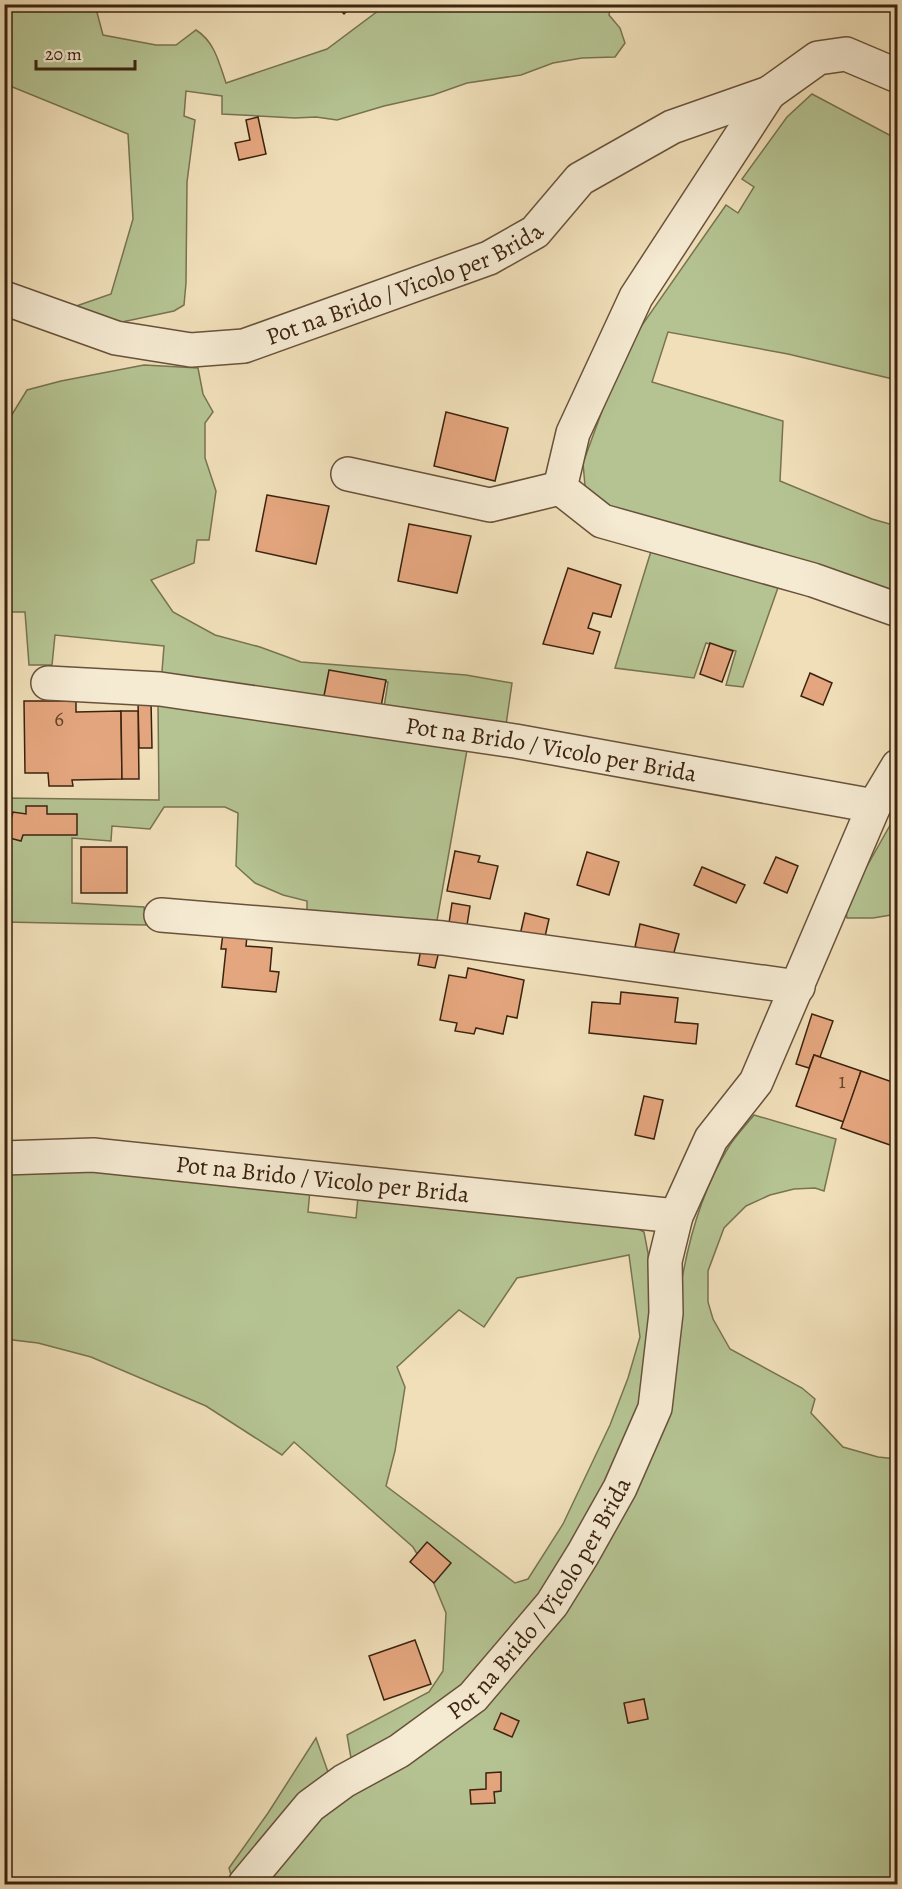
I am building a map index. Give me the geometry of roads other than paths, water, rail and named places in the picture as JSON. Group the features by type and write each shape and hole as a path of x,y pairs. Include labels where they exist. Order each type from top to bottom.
{"street":[{"name":"Pot na Brido / Vicolo per Brida","path":"4,298 116,338 190,350 244,346 489,258 535,232 580,179 672,127 769,93 818,58 846,54 897,76"},
{"name":"Pot na Brido / Vicolo per Brida","path":"560,488 573,432 636,297 769,93"},
{"path":"348,474 490,505 560,488 602,521 813,580 897,610"},
{"name":"Pot na Brido / Vicolo per Brida","path":"48,683 160,690 503,740 874,806"},
{"name":"Pot na Brido / Vicolo per Brida","path":"245,1884 310,1806 344,1781 399,1751 473,1697 552,1604 620,1488 655,1408 666,1313 665,1261 676,1216 711,1139 756,1082 874,806 897,766"},
{"path":"161,915 443,938 798,987"},
{"name":"Pot na Brido / Vicolo per Brida","path":"4,1158 93,1155 676,1216"}]}
